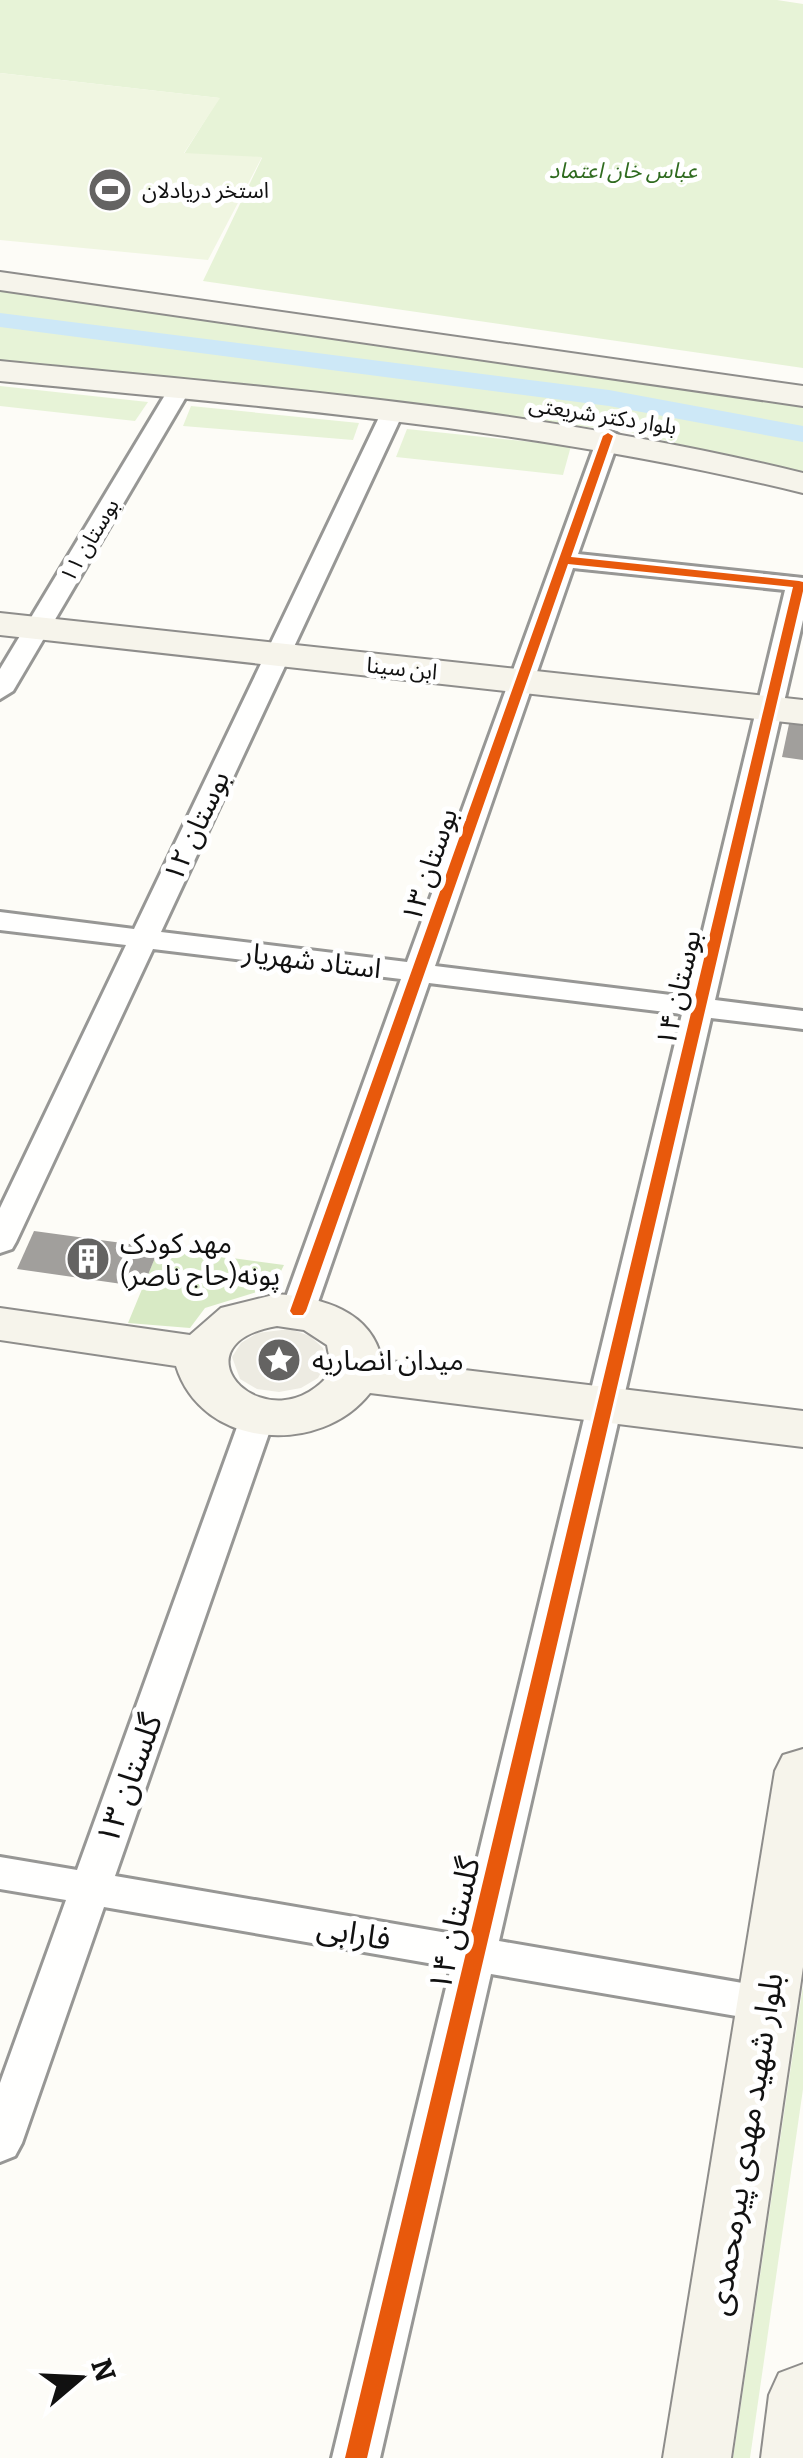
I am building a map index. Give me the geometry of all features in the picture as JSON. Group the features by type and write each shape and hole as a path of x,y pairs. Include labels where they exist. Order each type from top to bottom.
{"main road":[{"name":"بلوار دکتر شریعتی","path":"0,280 803,396"},
{"name":"بلوار دکتر شریعتی","path":"0,372 608,436 697,453 803,482"},
{"name":"ابن سینا","path":"18,626 786,710"},
{"path":"298,1311 334,1323 346,1334 359,1360 357,1374 338,1400 301,1415 258,1416 240,1411 212,1392 204,1380 203,1354 210,1340 238,1319 257,1313 298,1311"},
{"path":"0,1324 203,1354"},
{"path":"357,1374 803,1429"},
{"name":"بلوار شهید مهدی پیرمحمدی","path":"697,2458 803,1772"},
{"path":"795,2458 803,2394"}],"street":[{"name":"بوستان ۱۱","path":"0,691 18,626 178,390"},
{"name":"بوستان ۱۲","path":"0,1242 393,411"},
{"name":"بوستان ۱۳","path":"298,1311 608,436"},
{"name":"بوستان ۱۴","path":"564,560 800,584 786,710 699,1007 606,1403"},
{"name":"استاد شهریار","path":"0,922 803,1020"},
{"name":"گلستان ۱۴","path":"356,2458 606,1403"},
{"name":"گلستان ۱۳","path":"0,2143 258,1416"},
{"name":"فارابی","path":"0,1872 766,2004"}],"green space":[{"name":"عباس خان اعتماد","path":"0,0 777,0 803,4 803,368 203,281 262,158 184,154 219,98 0,73"},
{"path":"0,73 220,98 184,153 262,157 208,260 0,240"},
{"path":"0,287 803,404 803,474 625,431 0,364"},
{"path":"0,386 148,402 135,421 0,406"},
{"path":"191,406 359,423 353,440 183,426"},
{"path":"407,429 571,446 563,475 396,457"},
{"path":"159,1248 284,1265 273,1287 205,1308 190,1328 128,1323"},
{"path":"803,1985 803,2089 750,2458 733,2458"}],"shaded area":[{"name":"میدان انصاریه","path":"290,1329 310,1336 323,1348 326,1363 318,1378 301,1388 279,1392 257,1389 240,1379 232,1357 241,1343 257,1333"}],"building":[{"path":"789,724 803,725 803,760 782,757"},
{"name":"مهد کودک پونه(حاج ناصر)","path":"34,1231 159,1248 143,1287 17,1269"}],"waterway":[{"path":"0,320 609,398 803,434"}],"cycle path":[{"path":"298,1311 608,436"},
{"path":"356,2458 799,584 564,560"}],"place":[{"name":"استخر دریادلان","path":"110,190"},
{"name":"مهد کودک پونه(حاج ناصر)","path":"88,1259"},
{"name":"میدان انصاریه","path":"279,1360"}]}
